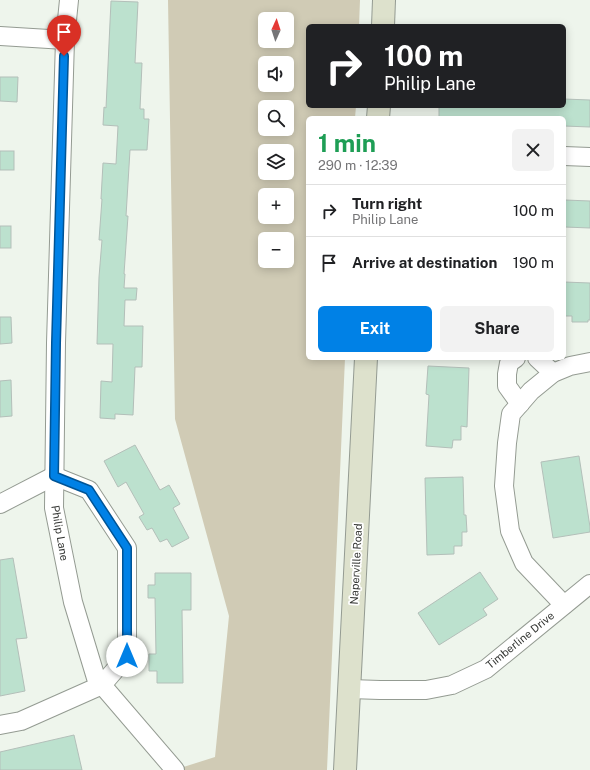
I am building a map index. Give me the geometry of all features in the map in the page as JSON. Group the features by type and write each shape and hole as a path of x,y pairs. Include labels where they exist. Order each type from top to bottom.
{"street":[{"name":"Philip Lane","path":"69,0 65,40 56,343 54,508 73,602 96,678 175,770"},
{"path":"383,24 384,0"},
{"path":"0,36 65,40"},
{"path":"566,156 590,157"},
{"name":"Naperville Road","path":"345,770 366,360"},
{"path":"513,360 509,363 507,386 520,404"},
{"path":"539,360 553,373"},
{"path":"564,605 524,563 510,531 504,486 507,443 512,414 531,391 553,373 570,366 590,362"},
{"path":"0,504 54,476 89,490 127,548 127,656 102,685 20,721 0,725"},
{"name":"Timberline Drive","path":"350,689 426,690 452,685 486,669 590,584"}],"shaded area":[{"path":"168,0 360,0 359,24 306,24 306,108 356,108 355,116 306,116 306,360 345,360 327,770 174,770 215,757 229,616 175,419"}],"building":[{"path":"111,1 138,2 135,63 142,63 140,109 144,109 144,119 149,119 147,150 130,150 124,274 124,288 137,288 136,300 125,300 124,326 143,326 142,367 135,367 133,415 115,414 115,419 100,418 101,381 112,382 113,344 97,344 99,277 102,240 99,240 103,163 116,164 118,126 103,125 104,107 106,108"},
{"path":"0,77 18,77 17,102 0,101"},
{"path":"566,99 590,100 590,127 566,126 566,116 439,116 439,108 566,108"},
{"path":"0,151 14,151 14,170 0,170"},
{"path":"566,200 590,201 590,228 566,227"},
{"path":"0,226 11,226 11,248 0,248"},
{"path":"566,282 590,283 590,320 588,320 588,322 572,322 572,316 566,316"},
{"path":"0,317 11,317 12,343 0,344"},
{"path":"428,366 469,368 467,427 461,426 461,440 453,440 452,448 426,446 429,395 426,394"},
{"path":"11,380 12,416 0,417 0,381"},
{"path":"135,445 160,490 169,485 180,504 173,508 189,538 172,547 167,539 160,542 152,528 147,530 139,517 144,514 126,482 118,487 104,461"},
{"path":"579,456 590,532 553,538 541,462"},
{"path":"463,477 464,515 466,515 467,532 462,532 462,546 454,546 454,554 427,555 425,478"},
{"path":"13,558 27,638 16,639 25,691 0,696 0,560"},
{"path":"480,572 498,599 483,609 487,615 439,645 418,613"},
{"path":"155,573 191,573 191,610 182,610 183,683 157,683 157,671 149,671 149,654 156,654 155,598 148,598 148,585 155,585"},
{"path":"74,735 82,770 0,770 0,752"}],"route":[{"path":"64,56 54,476 89,490 127,548 127,656"}]}
